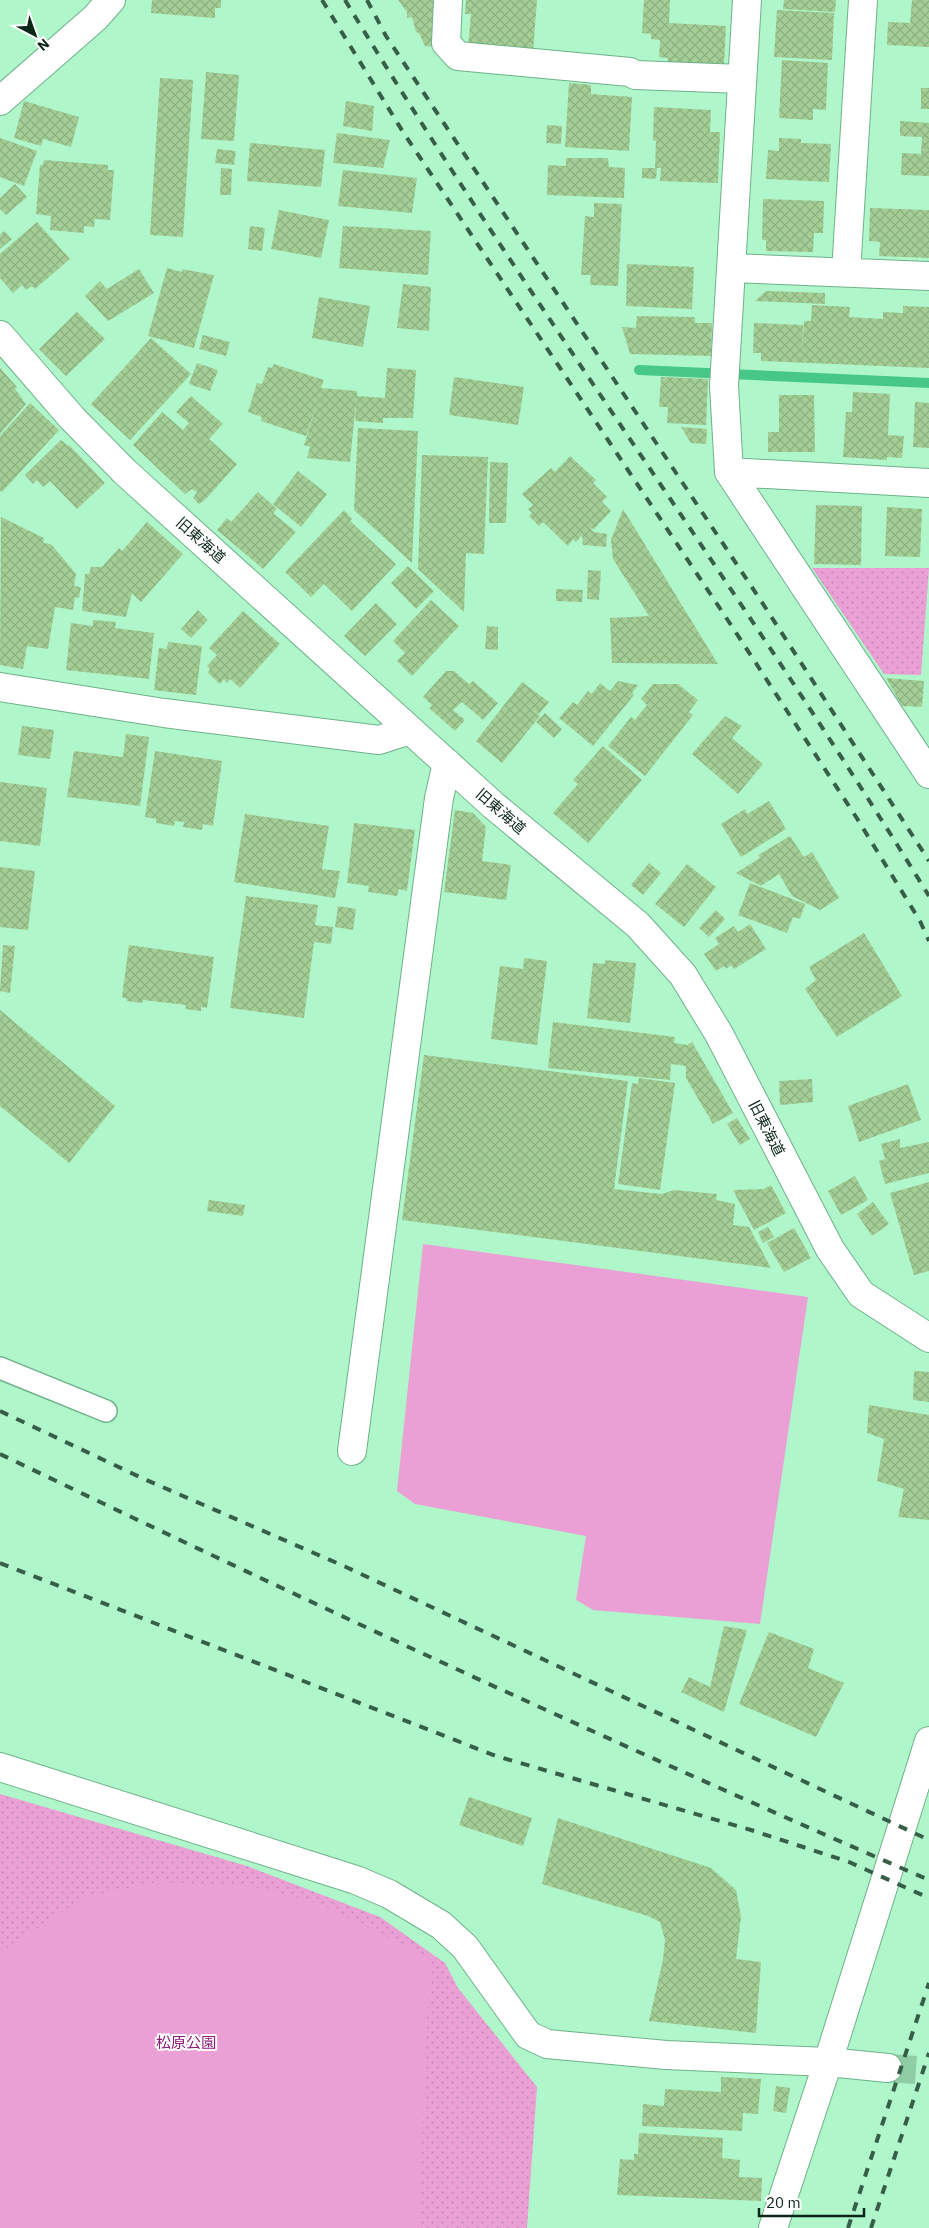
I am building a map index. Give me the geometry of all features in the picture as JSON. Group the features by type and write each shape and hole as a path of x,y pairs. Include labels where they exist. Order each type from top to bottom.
{"street":[{"path":"0,101 95,18 112,0"},
{"path":"448,0 446,43 458,56 630,72 635,76 742,79"},
{"path":"747,0 732,268 725,357 724,386 729,472 925,754"},
{"path":"846,272 863,0"},
{"path":"732,268 929,276"},
{"name":"旧東海道","path":"0,335 72,418 125,472 493,805 638,925 683,975 719,1034 830,1249 861,1294 929,1338"},
{"path":"729,472 929,483"},
{"path":"0,687 164,713 379,740 410,730"},
{"path":"352,1451 438,798 447,763"},
{"path":"773,2228 828,2062 929,1740"},
{"path":"0,1767 356,1880 389,1894 441,1925 465,1947 528,2035 547,2044 666,2055 828,2062 888,2068"}],"lane":[{"path":"0,1368 106,1411"}],"green space":[{"path":"812,568 929,568 921,675 884,674"},
{"path":"423,1244 808,1297 760,1624 593,1610 576,1600 586,1536 415,1504 397,1491"},
{"name":"松原公園","path":"0,1794 247,1866 380,1917 445,1963 458,1988 537,2087 527,2228 0,2228"},
{"name":"松原公園","path":"160,1882 255,1887 320,1904 430,1958 418,2228 0,2228 0,1953 86,1896"}],"building":[{"path":"152,0 221,0 221,8 215,8 215,18 151,13"},
{"path":"398,0 437,0 436,47 425,46 419,33 416,32 412,17 407,18 407,12"},
{"path":"466,0 537,0 533,53 468,48 471,14 465,14"},
{"path":"644,0 670,0 669,23 726,26 724,66 668,63 668,58 659,57 660,40 651,39 651,34 642,33"},
{"path":"784,0 836,0 835,12 783,9"},
{"path":"912,0 929,0 929,47 887,45 888,22 910,23"},
{"path":"777,10 834,13 832,60 774,57"},
{"path":"782,60 828,63 826,110 813,109 813,120 779,118"},
{"path":"206,72 239,75 234,141 201,139"},
{"path":"160,78 193,80 183,237 150,235"},
{"path":"569,83 591,85 591,94 632,97 629,151 565,147"},
{"path":"921,88 929,88 929,109 921,109"},
{"path":"24,101 79,117 71,147 43,139 41,146 14,138"},
{"path":"346,101 374,106 372,131 343,126"},
{"path":"654,107 711,110 710,132 720,132 718,183 660,181 661,168 657,168 656,179 642,178 642,168 655,168 656,141 653,140"},
{"path":"900,121 929,123 929,176 901,175 902,153 921,154 922,137 900,136"},
{"path":"547,125 562,126 561,144 546,143"},
{"path":"337,133 390,140 383,168 333,163"},
{"path":"0,138 37,151 24,186 0,177"},
{"path":"779,138 801,139 801,143 831,144 829,182 766,179 768,150 779,151"},
{"path":"250,143 325,150 321,187 247,181"},
{"path":"217,149 236,151 234,165 215,163"},
{"path":"566,158 608,158 609,167 625,168 624,198 547,195 548,165 566,166"},
{"path":"44,160 108,165 108,170 114,170 110,220 95,219 94,227 84,226 84,233 50,230 51,216 36,214 40,165 43,165"},
{"path":"221,168 232,169 231,195 220,195"},
{"path":"343,170 417,178 412,213 338,206"},
{"path":"15,184 27,197 6,215 0,209 0,198"},
{"path":"763,199 824,201 823,233 814,233 813,252 766,251 766,240 762,240"},
{"path":"594,203 622,204 618,286 590,285 591,275 581,275 585,216 594,217"},
{"path":"870,208 929,210 929,258 879,256 880,242 869,241"},
{"path":"279,210 329,220 321,258 271,249"},
{"path":"37,222 70,259 35,289 32,286 26,290 22,285 13,293 0,278 0,254"},
{"path":"250,226 265,228 262,251 248,249"},
{"path":"343,226 431,231 428,275 339,268"},
{"path":"4,231 12,239 0,249 0,235"},
{"path":"627,264 694,267 692,309 626,306"},
{"path":"167,268 182,272 182,269 214,275 194,348 148,336"},
{"path":"139,269 154,293 108,321 85,296 100,281 107,289"},
{"path":"403,284 431,287 429,331 397,328"},
{"path":"766,291 825,293 825,304 755,301"},
{"path":"319,297 370,306 363,347 312,338"},
{"path":"812,305 850,307 849,317 883,319 883,312 903,313 903,306 929,307 929,368 761,361 761,353 753,353 754,323 803,325 802,353 804,321 811,321"},
{"path":"77,312 105,339 66,376 39,349"},
{"path":"637,316 695,317 695,323 712,323 711,356 630,354 622,327 636,328"},
{"path":"203,335 230,342 226,356 199,349"},
{"path":"151,338 191,374 130,440 91,404"},
{"path":"197,363 218,370 210,391 189,384"},
{"path":"274,364 324,380 321,388 357,391 357,396 385,398 387,368 416,370 413,418 383,418 383,423 355,421 356,401 350,462 307,458 310,447 304,445 319,397 306,436 261,421 262,417 248,412 257,383 262,384 268,367 272,368"},
{"path":"0,368 17,387 15,389 26,404 0,434"},
{"path":"454,377 524,387 518,425 449,415"},
{"path":"661,377 708,379 706,425 667,423 668,407 659,407"},
{"path":"853,392 890,394 888,435 904,436 902,458 887,457 887,460 843,457 846,412 852,412"},
{"path":"779,395 814,395 815,452 768,452 768,432 779,432"},
{"path":"191,396 223,424 209,439 237,464 205,500 199,504 193,498 197,492 192,489 185,494 133,445 162,412 183,430 189,423 176,412"},
{"path":"915,402 929,403 929,448 913,447"},
{"path":"30,403 59,430 2,492 0,490 0,436"},
{"path":"681,427 707,429 706,444 691,443"},
{"path":"358,428 418,431 412,563 354,510"},
{"path":"61,440 69,445 105,483 77,509 50,481 43,487 37,480 33,484 25,475"},
{"path":"422,455 488,457 484,554 466,553 464,612 418,569"},
{"path":"570,456 596,480 593,483 607,497 602,502 611,511 594,529 590,528 594,532 607,534 606,547 583,545 582,535 576,542 573,539 568,546 543,522 539,526 529,516 532,513 528,509 533,505 522,494 551,468 555,472"},
{"path":"490,462 508,463 506,523 489,523"},
{"path":"298,471 327,494 301,527 273,504"},
{"path":"258,492 277,509 273,513 296,532 263,569 217,530 227,518 231,522"},
{"path":"816,505 862,506 861,565 814,564"},
{"path":"887,507 922,509 920,557 885,556"},
{"path":"623,509 718,664 612,663 610,618 649,616 613,559 611,540"},
{"path":"344,510 352,519 350,521 396,564 352,611 324,584 311,597 285,572"},
{"path":"1,517 44,538 43,543 51,544 76,574 74,586 81,587 79,598 75,597 73,610 55,607 48,649 27,646 23,669 0,665"},
{"path":"147,522 183,554 141,602 132,593 126,617 82,611 85,574 89,574 91,567 102,567 119,548 122,551"},
{"path":"408,566 434,591 416,609 391,583"},
{"path":"588,570 601,571 599,600 587,599"},
{"path":"556,589 583,590 582,602 556,601"},
{"path":"431,600 459,626 412,676 397,661 405,653 393,641"},
{"path":"376,603 397,624 365,656 344,636"},
{"path":"198,610 208,620 191,638 181,629"},
{"path":"243,611 280,644 240,688 230,679 227,683 224,679 220,684 208,673 210,669 207,666 217,655 209,648"},
{"path":"93,620 116,622 115,628 154,633 149,679 66,670 71,623 93,626"},
{"path":"487,626 498,627 498,650 485,649"},
{"path":"168,642 202,646 196,695 154,690 159,648 167,649"},
{"path":"446,671 454,671 469,684 473,681 498,703 483,720 462,702 453,710 465,720 455,731 429,708 432,705 423,697"},
{"path":"886,678 924,681 922,707 902,706"},
{"path":"618,681 638,685 632,693 634,695 593,746 559,718 573,702 577,705 588,691 592,694 600,683 610,691"},
{"path":"522,682 549,702 539,714 531,709 540,716 502,763 476,741"},
{"path":"653,684 678,684 698,700 689,712 693,715 645,776 608,746 631,717 635,720 647,705 641,699"},
{"path":"545,713 562,729 554,738 536,722"},
{"path":"725,716 742,726 732,738 763,764 738,794 692,754"},
{"path":"22,726 54,730 50,759 18,755"},
{"path":"126,734 149,737 140,806 67,797 74,751 123,757"},
{"path":"603,746 642,780 588,843 553,813 578,784 573,780"},
{"path":"155,751 222,761 213,826 203,824 202,830 183,827 184,822 175,821 174,826 156,823 156,819 145,817"},
{"path":"0,782 47,788 40,846 0,841"},
{"path":"769,801 786,829 741,857 721,824 745,809 747,814"},
{"path":"455,810 473,813 486,827 482,861 511,865 506,900 444,892"},
{"path":"245,814 329,826 322,869 340,871 335,898 234,882"},
{"path":"354,823 415,830 407,891 399,889 397,896 368,892 369,886 347,883"},
{"path":"790,836 804,857 812,852 839,898 820,910 792,896 779,874 761,886 736,873 760,858 758,855"},
{"path":"649,863 661,873 643,895 631,885"},
{"path":"687,864 716,887 684,927 655,904"},
{"path":"0,867 35,871 28,930 0,927"},
{"path":"750,883 805,904 800,919 793,917 787,933 738,915"},
{"path":"246,896 318,905 315,925 333,927 331,944 314,942 304,1018 230,1008"},
{"path":"338,906 356,909 353,930 335,927"},
{"path":"716,910 725,919 709,937 699,928"},
{"path":"750,924 766,949 734,969 731,965 726,969 724,966 716,971 704,954 719,944 715,938 734,926 738,932"},
{"path":"864,933 902,996 837,1037 805,989 816,980 809,967"},
{"path":"3,945 15,946 10,993 0,991"},
{"path":"129,945 214,957 207,1008 201,1007 201,1011 185,1009 186,1005 143,1000 142,1003 127,1001 127,999 122,997"},
{"path":"524,958 547,961 537,1045 491,1039 500,966 523,969"},
{"path":"605,960 636,963 630,1023 587,1018 593,963 605,964"},
{"path":"0,1010 115,1106 69,1163 0,1106"},
{"path":"553,1022 675,1037 674,1043 687,1045 692,1042 733,1113 713,1124 686,1078 686,1066 671,1064 670,1080 548,1068"},
{"path":"424,1055 628,1081 614,1189 662,1194 674,1190 717,1194 716,1200 735,1204 733,1225 749,1227 771,1268 402,1220"},
{"path":"639,1078 675,1083 660,1190 618,1184 632,1083 638,1084"},
{"path":"812,1079 813,1102 780,1105 779,1081"},
{"path":"908,1084 921,1120 859,1142 848,1106"},
{"path":"737,1118 750,1139 740,1145 727,1124"},
{"path":"900,1139 900,1148 929,1142 929,1173 885,1184 879,1161 885,1159 881,1144"},
{"path":"855,1176 868,1200 841,1215 828,1191"},
{"path":"929,1182 929,1271 914,1275 890,1193"},
{"path":"771,1185 786,1213 754,1230 733,1190 764,1189"},
{"path":"209,1200 245,1205 243,1216 207,1211"},
{"path":"873,1202 889,1224 872,1236 857,1214"},
{"path":"768,1227 774,1237 763,1243 758,1232"},
{"path":"794,1228 811,1258 784,1272 767,1243"},
{"path":"914,1371 929,1372 929,1402 913,1400"},
{"path":"869,1405 929,1415 929,1520 898,1517 904,1489 877,1481 884,1439 867,1433"},
{"path":"724,1626 747,1630 724,1712 681,1692 689,1677 710,1687"},
{"path":"769,1632 814,1649 808,1668 844,1683 816,1737 739,1704"},
{"path":"469,1797 532,1818 523,1846 459,1825"},
{"path":"558,1818 711,1868 736,1890 741,1917 736,1959 761,1962 756,2033 649,2021 663,1960 665,1940 660,1922 648,1916 542,1884"},
{"path":"721,2077 761,2079 758,2114 743,2113 742,2131 642,2126 643,2104 664,2106 665,2089 721,2092"},
{"path":"776,2086 790,2088 786,2113 773,2111"},
{"path":"639,2133 723,2138 722,2158 740,2160 739,2177 762,2178 761,2201 617,2195 620,2159 634,2160 634,2154 638,2154"}],"waterway":[{"path":"639,370 929,383"}],"tunnel":[{"path":"888,2068 929,2071"}],"railway":[{"path":"322,0 403,132 733,628 858,820 920,921 929,941"},
{"path":"345,0 488,226 785,671 929,896"},
{"path":"367,0 386,36 765,607 929,861"},
{"path":"0,1411 144,1479 346,1567 929,1840"},
{"path":"0,1454 463,1672 929,1880"},
{"path":"0,1563 496,1756 751,1830 849,1862 929,1898"},
{"path":"848,2228 929,1983"},
{"path":"871,2228 929,2053"}]}
